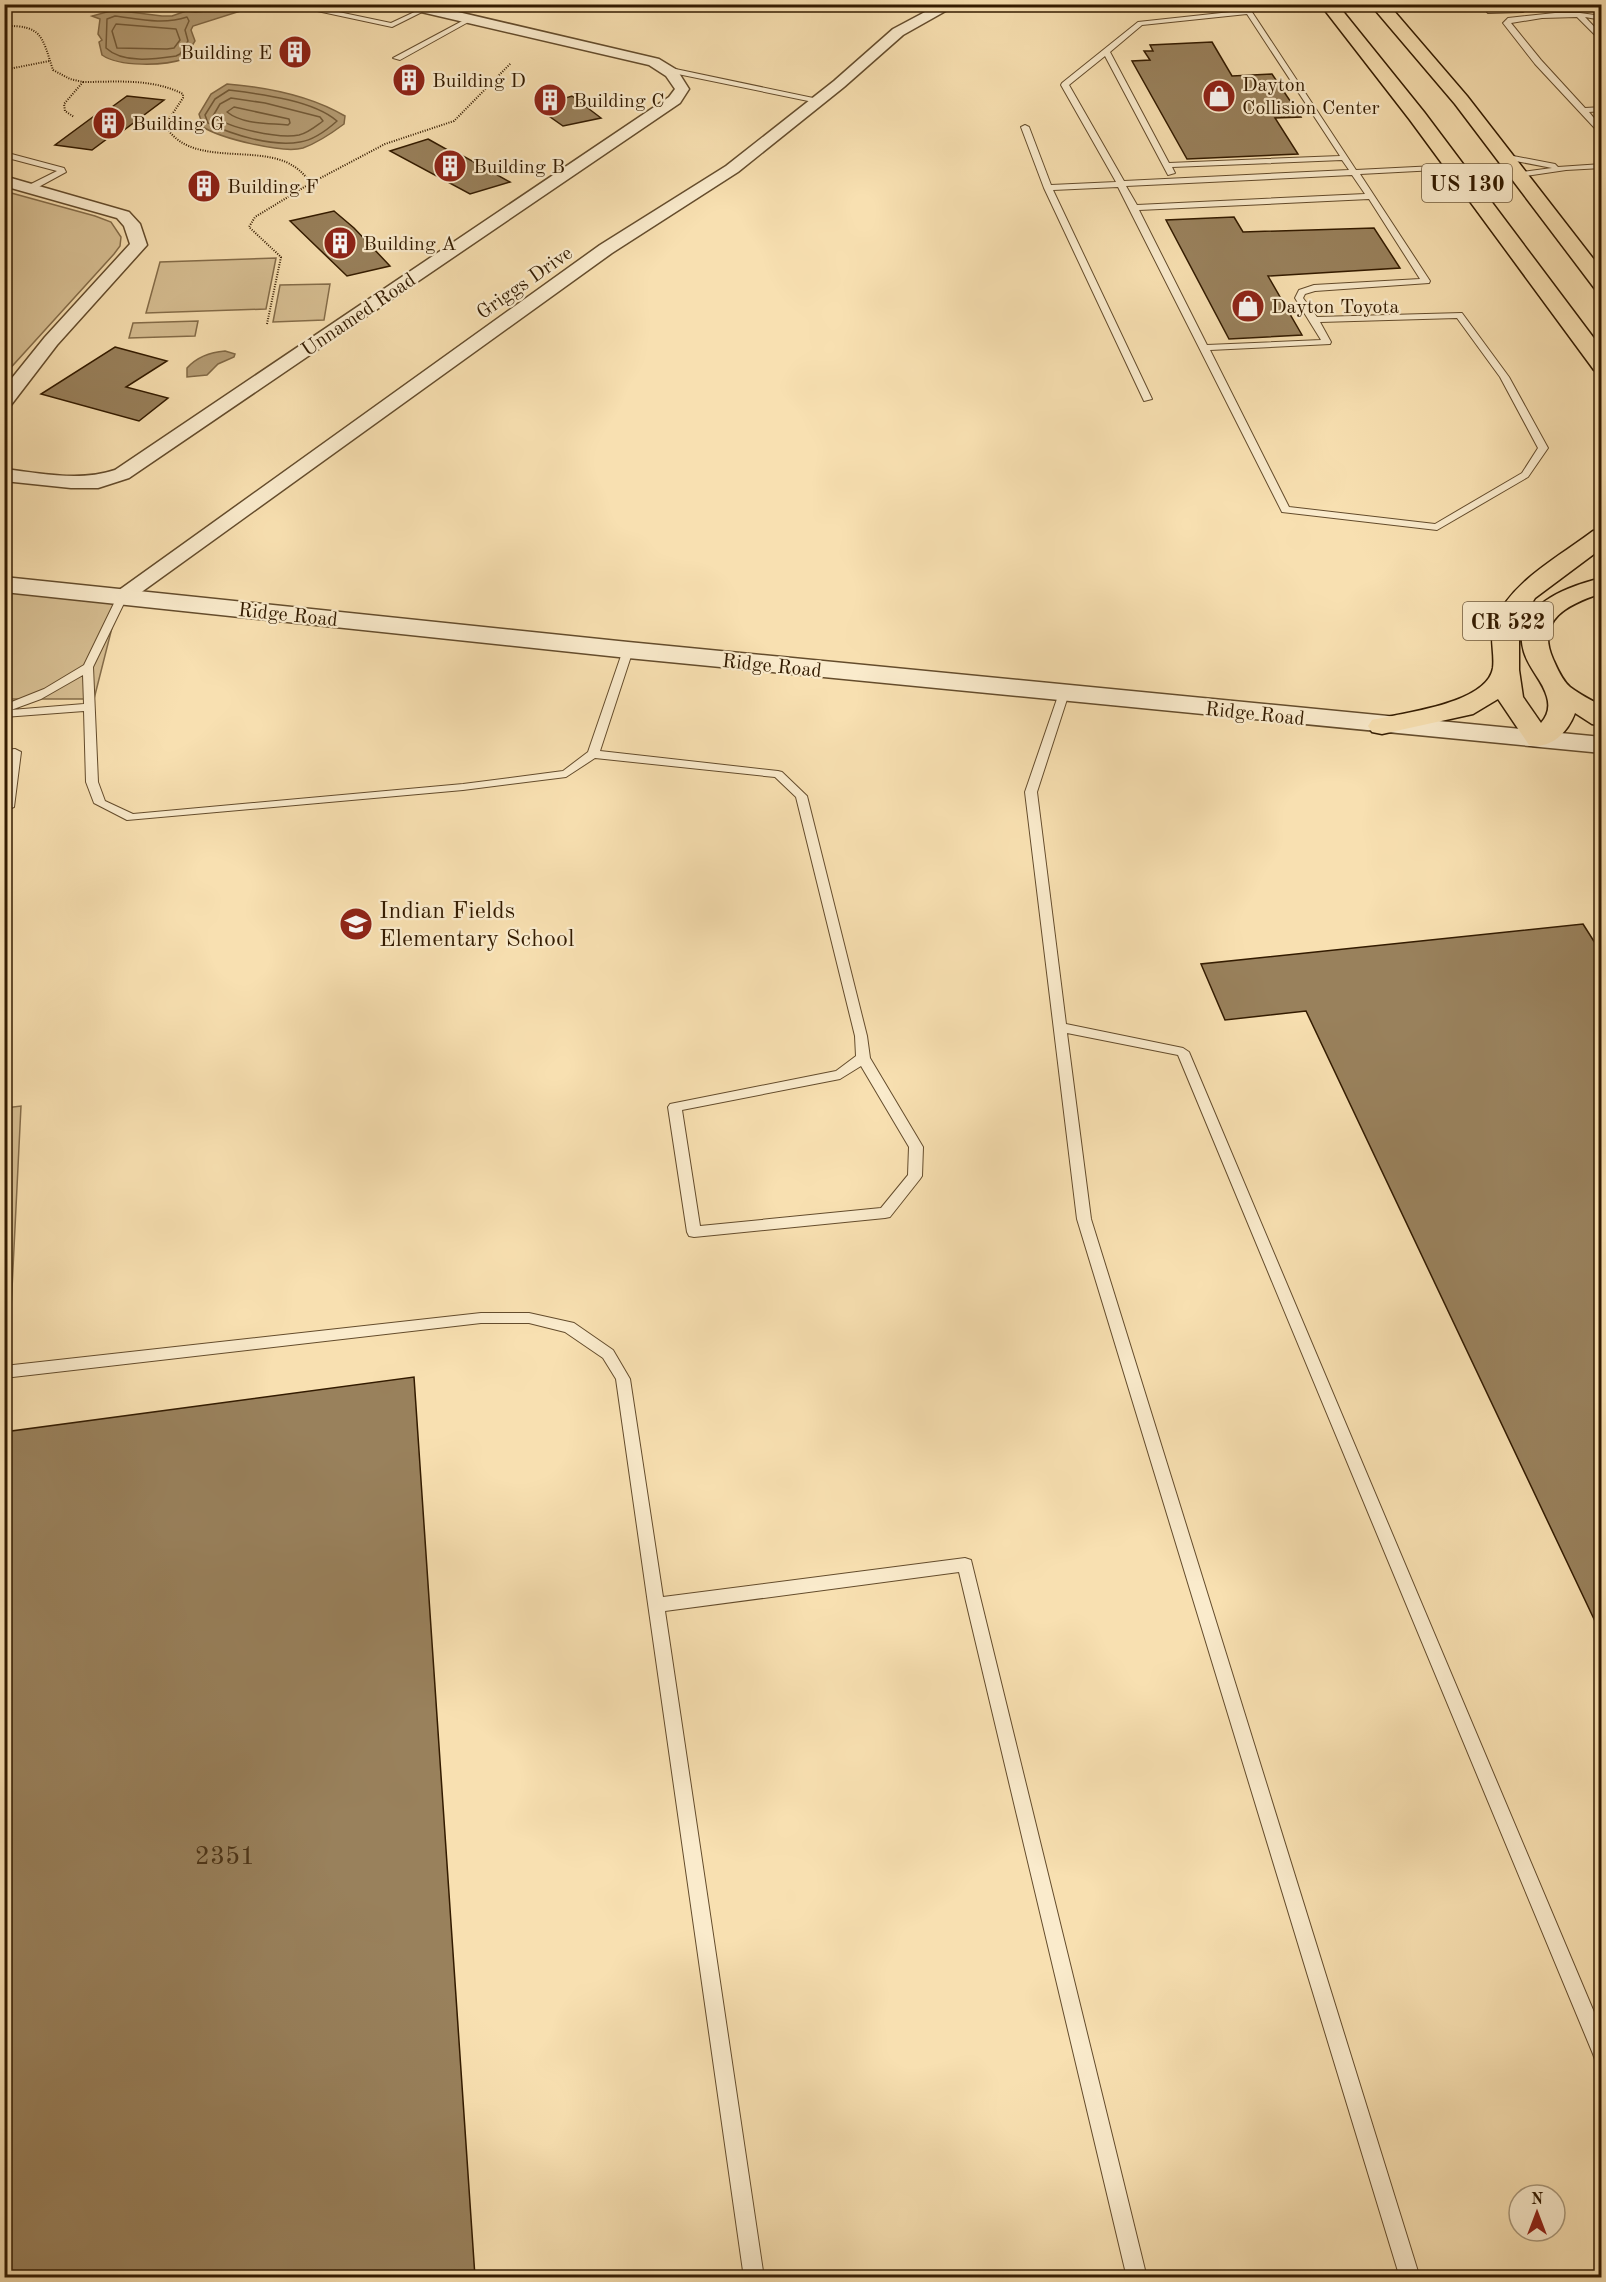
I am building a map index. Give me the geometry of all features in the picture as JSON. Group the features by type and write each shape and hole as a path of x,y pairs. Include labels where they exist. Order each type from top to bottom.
{"highway":[{"name":"US 130","path":"1328,4 1455,167 1602,365"},
{"name":"US 130","path":"1379,5 1461,100 1602,285"},
{"name":"CR 522","path":"1539,739 1510,697 1506,670 1506,624 1526,593 1602,536"},
{"path":"1602,585 1568,596 1539,618 1533,637 1543,667 1560,692 1602,718"},
{"path":"1382,726 1463,708 1493,690 1506,670"},
{"path":"1539,739 1556,723 1562,711 1560,692"}],"street":[{"path":"404,4 606,50 654,62 666,69"},
{"name":"Griggs Drive","path":"122,597 296,469 606,249 732,169 898,32 951,4"},
{"name":"Unnamed Road","path":"4,475 71,482 98,482 122,474 675,100 682,89 678,79 666,69"},
{"path":"4,181 123,215 132,224 139,245 51,341 4,401"},
{"name":"Ridge Road","path":"4,584 628,650 1602,746"}],"lane":[{"path":"1220,4 1225,14"},
{"path":"1379,5 1428,4"},
{"path":"1483,4 1488,11 1582,8 1577,4"},
{"path":"310,8 392,25 425,9"},
{"path":"1203,348 1327,342 1299,298 1302,292 1314,288 1426,281 1249,12 1140,23 1065,85 1134,208 1203,348 1285,510 1437,527 1526,475 1543,448 1504,377 1459,315 1314,320"},
{"path":"1602,18 1579,15 1519,18 1508,20 1507,23 1538,62 1602,134"},
{"path":"1579,15 1602,40"},
{"path":"397,58 468,20"},
{"path":"1106,51 1176,182"},
{"path":"666,69 818,100"},
{"path":"1583,110 1602,109"},
{"path":"1025,127 1048,188 1148,399"},
{"path":"4,154 61,170 62,172 30,188"},
{"path":"1503,156 1566,168"},
{"path":"1167,165 1345,158"},
{"path":"1518,175 1566,168 1602,166"},
{"path":"1134,208 1354,172 1455,167"},
{"path":"1048,188 1176,182 1241,190 1371,196"},
{"path":"122,597 88,667 92,782 100,803 131,818 463,787 566,774 593,754 628,650"},
{"path":"4,709 20,705 55,688 88,667"},
{"path":"1064,693 1031,792 1084,1219 1410,2277"},
{"path":"4,714 91,707"},
{"path":"4,753 15,752 4,820"},
{"path":"593,754 778,774 801,796 861,1036 863,1058 916,1147 915,1176 885,1213 694,1232 675,1107 840,1075 863,1058"},
{"path":"1060,1027 1183,1053 1602,2054"},
{"path":"4,1372 481,1318 529,1318 569,1327 608,1354 623,1379 754,2277"},
{"path":"656,1605 965,1565 1137,2277"}],"path":[{"path":"4,26 36,30 43,36 53,70 70,79 83,82 161,85 175,88 183,94 183,98 165,125 178,143 199,149 246,154 284,162 299,167 311,183"},
{"path":"4,70 49,61"},
{"path":"267,324 281,257 249,227 255,217 311,183 385,144 454,121 511,63"},
{"path":"74,117 65,111 64,104 83,82"}],"shaded area":[{"path":"4,191 111,222 121,237 120,246 114,254 5,374"},
{"path":"276,258 266,309 146,313 160,262"},
{"path":"330,284 324,320 273,322 280,285"},
{"path":"198,321 195,336 129,338 133,323"},
{"path":"4,592 118,604 94,699 5,699"},
{"path":"21,1106 11,1309 5,1310 5,1108"}],"water":[{"path":"253,7 193,26 191,30 195,41 184,59 154,64 119,62 102,55 99,42 102,40 98,34 100,19 92,16 114,10 172,16 186,11"},
{"path":"227,84 273,90 318,103 345,116 344,124 314,143 294,149 267,147 223,136 203,127 199,114 211,94"},
{"path":"225,351 235,354 234,357 218,364 207,375 187,377 187,368 195,361 209,354"}],"building":[{"name":"Dayton Collision Center","path":"1212,42 1232,76 1272,74 1301,117 1275,118 1298,154 1187,159 1132,61 1150,60 1144,51 1153,51 1150,45"},
{"name":"Building G","path":"127,96 164,100 120,133 115,133 92,150 55,145 101,111 105,112"},
{"path":"572,96 601,118 563,126 536,107"},
{"name":"Building B","path":"428,139 510,182 470,194 390,151"},
{"name":"Building A","path":"334,211 354,228 390,266 347,276 290,221"},
{"name":"Dayton Toyota","path":"1234,217 1243,232 1374,228 1400,268 1268,276 1302,335 1229,339 1166,220"},
{"path":"115,347 167,361 126,387 168,398 139,421 41,394"},
{"path":"1583,924 1602,954 1602,1636 1306,1011 1225,1020 1201,964"},
{"path":"414,1377 475,2277 4,2277 4,1432"}],"place":[{"name":"Building E","path":"295,52"},
{"name":"Building D","path":"409,80"},
{"name":"Dayton Collision Center","path":"1219,96"},
{"name":"Building C","path":"550,100"},
{"name":"Building G","path":"109,123"},
{"name":"Building B","path":"450,166"},
{"name":"Building F","path":"204,186"},
{"name":"Building A","path":"340,243"},
{"name":"Dayton Toyota","path":"1248,306"},
{"name":"Indian Fields Elementary School","path":"356,924"}]}
